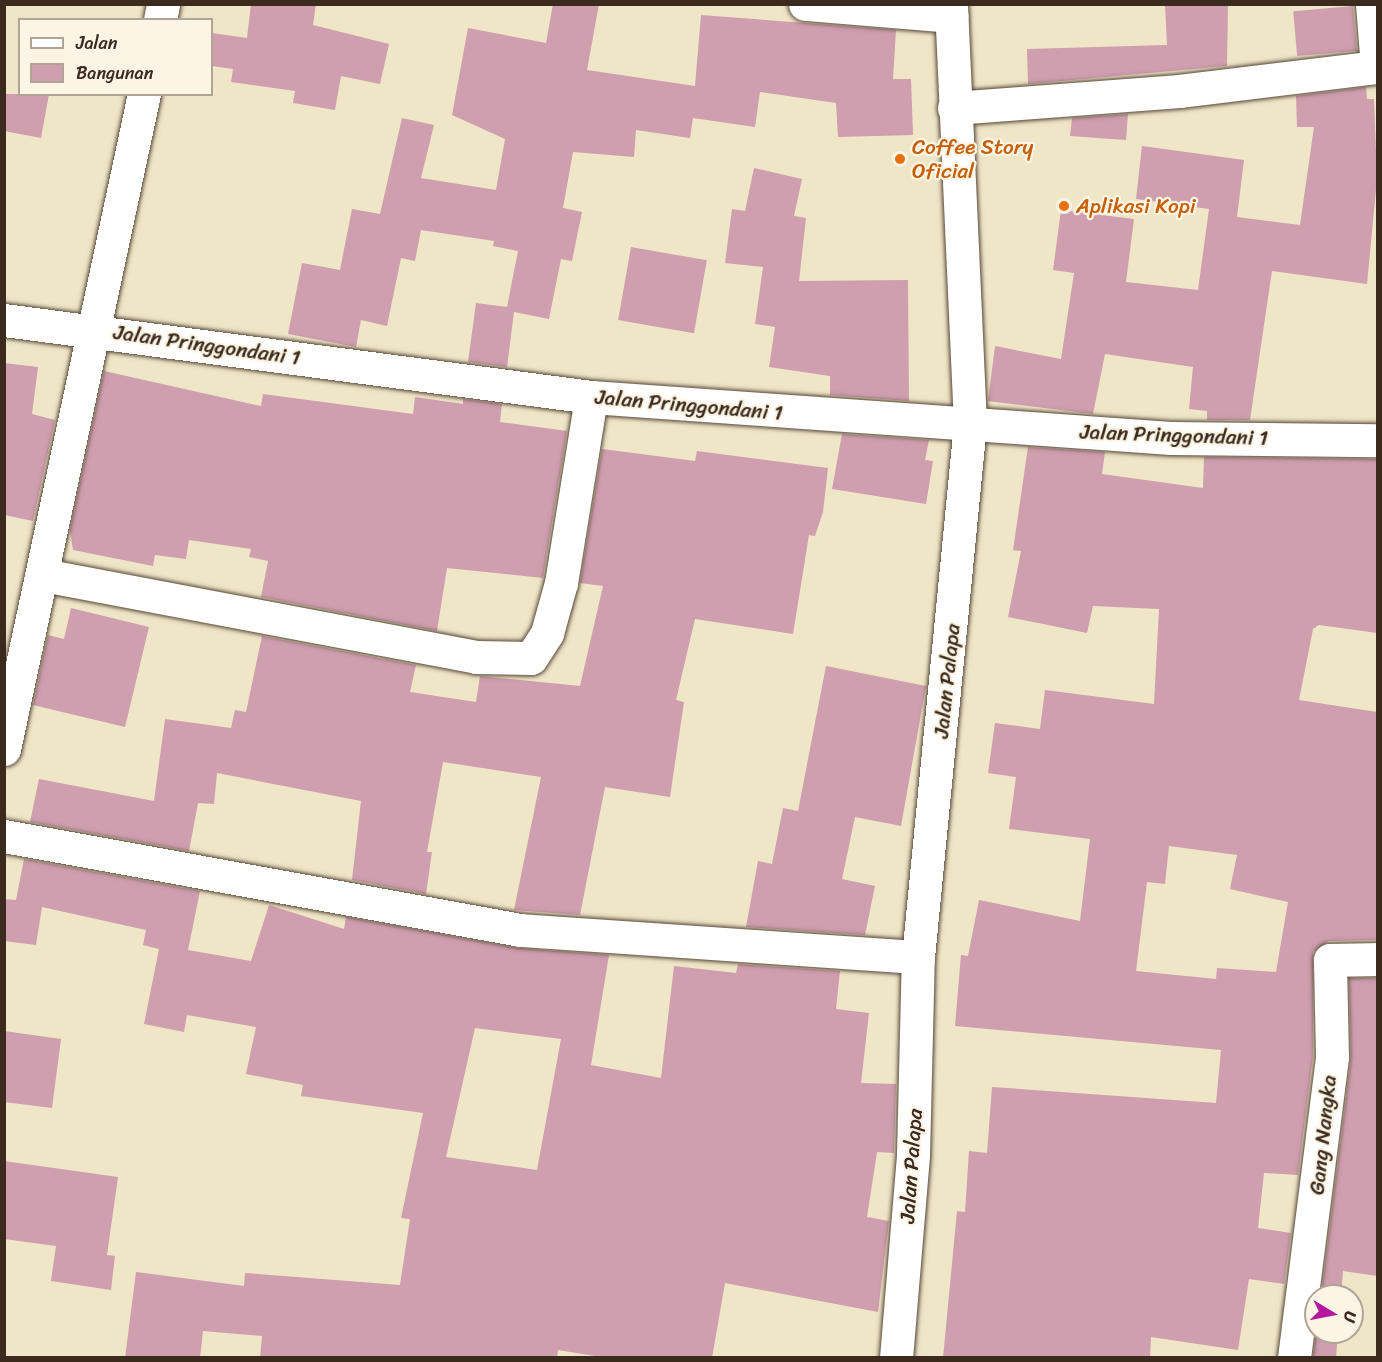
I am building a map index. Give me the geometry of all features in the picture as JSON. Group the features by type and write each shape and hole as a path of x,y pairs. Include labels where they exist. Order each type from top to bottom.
{"street":[{"path":"805,4 952,10"},
{"path":"954,108 1179,92 1377,67 1372,4"},
{"name":"Jalan Palapa","path":"896,1358 914,1155 918,957 970,424 954,108 952,10"},
{"path":"4,749 97,330 144,96"},
{"name":"Jalan Pringgondani 1","path":"4,320 97,330 591,397 1171,438 1377,440"},
{"path":"43,575 476,657 531,658 546,633 561,583 591,397"},
{"path":"4,836 520,930 918,957"},
{"name":"Gang Nangka","path":"1294,1358 1332,1057 1330,960 1377,959"}],"building":[{"path":"251,4 316,4 313,25 389,44 380,84 341,76 335,110 293,103 295,91 231,82 233,69 213,66 213,33 247,38"},
{"path":"553,4 599,4 587,70 695,86 701,15 896,30 893,79 911,79 913,135 838,137 836,103 760,92 755,127 693,118 690,138 636,130 634,157 573,152 563,208 582,212 572,261 561,259 549,319 514,312 507,367 468,362 476,303 507,307 518,251 493,246 494,241 421,230 415,261 401,258 387,326 361,320 356,347 288,334 302,263 340,270 352,209 380,214 402,118 434,125 421,178 496,190 505,139 452,115 468,28 546,43"},
{"path":"1165,4 1228,4 1227,66 1028,84 1027,49 1167,45"},
{"path":"1353,6 1357,51 1297,56 1293,11"},
{"path":"1366,87 1367,99 1374,99 1377,179 1367,284 1272,271 1250,420 1207,420 1207,411 1189,409 1193,367 1105,354 1093,414 988,401 995,346 1061,359 1074,273 1053,270 1061,210 1134,219 1126,282 1198,290 1209,209 1136,199 1142,146 1244,160 1237,217 1300,225 1314,127 1297,127 1296,96"},
{"path":"4,94 49,96 41,138 4,131"},
{"path":"1128,114 1126,140 1070,136 1072,118"},
{"path":"754,168 802,179 794,216 806,218 799,281 908,280 909,401 830,395 830,376 769,367 775,327 755,324 763,267 725,263 732,209 745,211"},
{"path":"631,247 707,260 694,333 618,320"},
{"path":"4,363 38,367 32,414 55,420 33,521 4,515"},
{"path":"104,371 261,406 263,394 413,414 415,397 463,404 463,399 502,404 500,422 567,431 543,578 447,568 437,631 261,597 268,561 249,557 251,549 189,540 186,559 155,555 153,566 73,550 70,530"},
{"path":"842,434 929,440 925,460 933,461 926,504 832,489"},
{"path":"1028,447 1105,452 1102,474 1203,488 1204,457 1377,459 1377,633 1319,625 1313,629 1299,700 1377,712 1377,940 1329,941 1313,952 1313,1056 1298,1175 1264,1173 1258,1228 1291,1233 1284,1284 1249,1279 1238,1350 1151,1337 1150,1358 943,1358 957,1211 965,1212 969,1151 987,1153 992,1087 1216,1103 1221,1050 955,1026 961,955 968,956 979,900 1080,921 1090,839 1009,829 1016,777 988,773 995,723 1040,729 1045,690 1154,704 1159,609 1093,606 1087,633 1008,617 1021,551 1013,550","holes":["1169,846 1237,855 1230,889 1288,902 1276,972 1217,968 1216,979 1136,971 1147,882 1165,884"]},
{"path":"602,449 695,461 697,451 828,468 823,512 815,536 809,535 793,634 695,619 676,700 684,702 670,797 605,787 580,915 514,910 541,777 443,762 427,852 432,852 426,894 352,880 361,801 217,773 214,804 198,803 189,851 30,822 39,779 154,801 165,719 231,728 235,710 246,712 262,636 416,665 410,692 476,702 480,676 580,686 603,586 580,583"},
{"path":"71,608 149,627 125,727 33,705 48,635 64,639"},
{"path":"826,666 926,686 901,826 855,817 842,879 875,886 865,935 746,927 758,861 772,864 783,808 798,811"},
{"path":"24,859 200,891 188,950 251,961 269,905 344,929 346,917 517,948 609,955 591,1065 661,1078 674,966 736,973 738,964 840,971 836,1009 869,1013 861,1083 896,1084 894,1153 877,1152 867,1217 889,1221 878,1312 725,1283 712,1358 607,1358 558,1350 557,1358 260,1358 262,1336 203,1331 200,1358 125,1358 136,1272 244,1286 245,1273 400,1285 410,1219 401,1218 423,1113 301,1096 303,1085 246,1074 256,1027 187,1015 184,1032 144,1024 159,949 143,945 146,930 42,907 36,945 4,941 4,899 16,900","holes":["475,1028 561,1039 537,1170 446,1157"]},
{"path":"1349,978 1377,978 1377,1276 1343,1271 1342,1284 1323,1284 1351,1059"},
{"path":"4,1031 61,1039 52,1108 4,1102"},
{"path":"4,1161 118,1177 107,1255 115,1256 111,1290 51,1281 56,1246 4,1239"},
{"path":"1315,1344 1337,1344 1336,1358 1313,1358"}],"place":[{"name":"Coffee Story Oficial","path":"900,159"},
{"name":"Aplikasi Kopi","path":"1064,206"}]}
